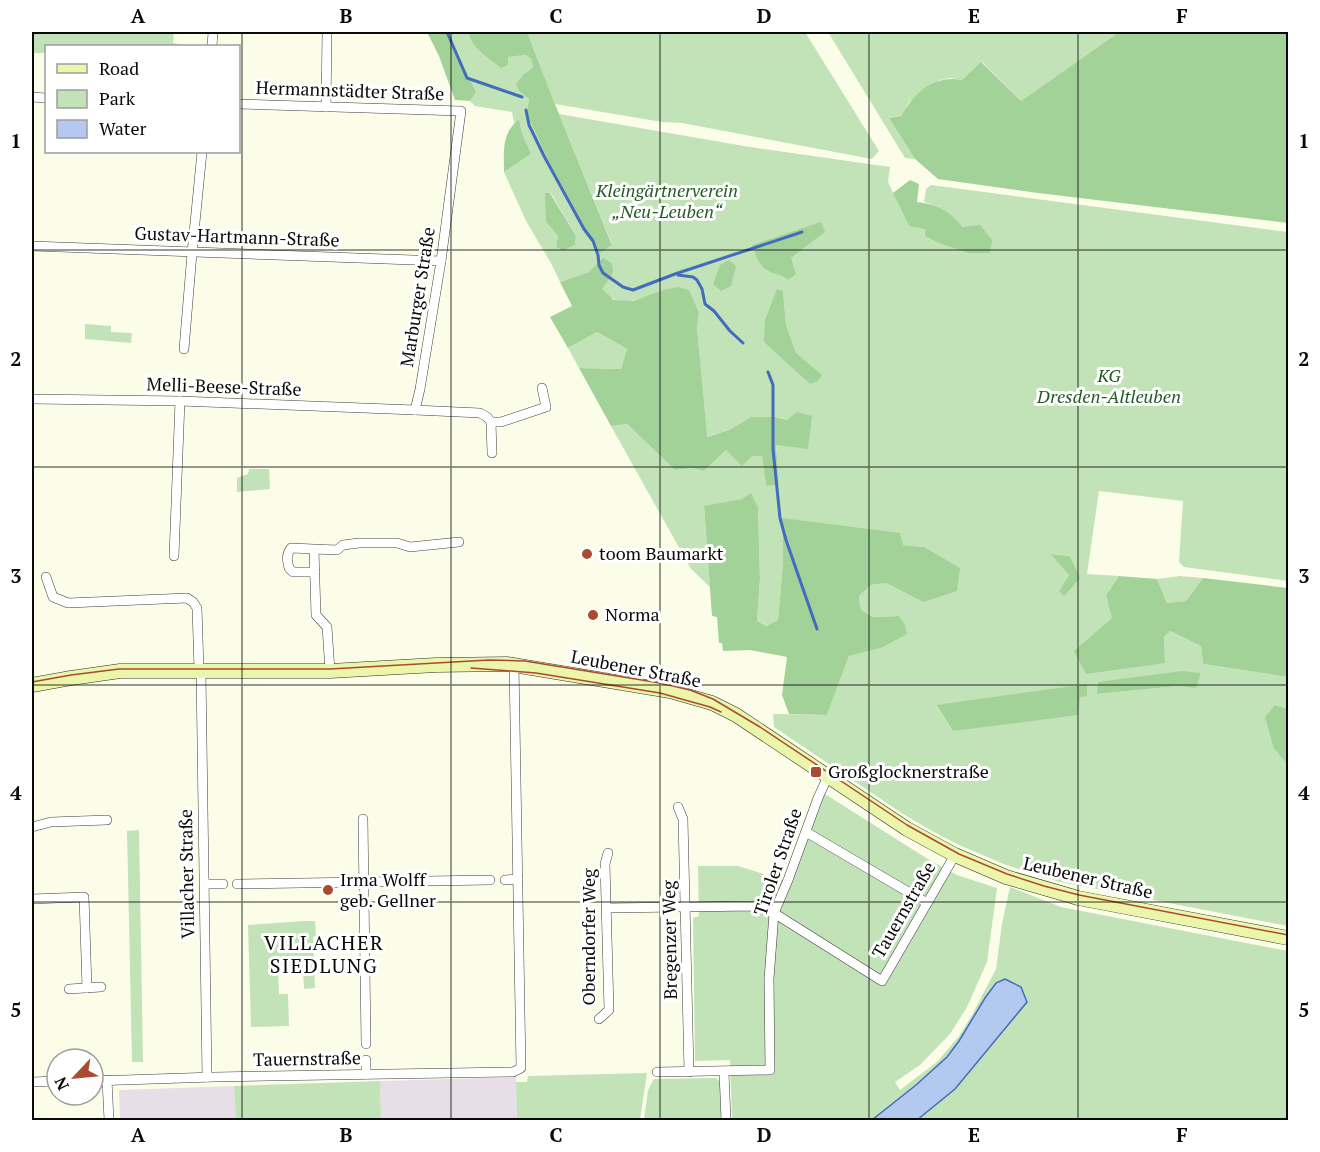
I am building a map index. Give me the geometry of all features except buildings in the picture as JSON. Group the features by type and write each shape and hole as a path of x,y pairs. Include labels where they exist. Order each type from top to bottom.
{"street":[{"path":"326,107 327,32"},
{"name":"Hermannstädter Straße","path":"240,104 460,111"},
{"name":"Marburger Straße","path":"415,410 441,261 460,111"},
{"path":"184,349 202,153"},
{"name":"Gustav-Hartmann-Straße","path":"32,246 441,261"},
{"path":"490,422 501,422 547,412 542,388"},
{"name":"Melli-Beese-Straße","path":"32,399 180,401 415,410"},
{"path":"174,556 180,401"},
{"path":"415,410 480,413 490,422 492,453"},
{"path":"315,572 293,572 289,568 287,559 291,548 337,550 343,544 359,543 397,543 410,547 459,543"},
{"path":"314,550 316,615 327,627 330,671"},
{"name":"Villacher Straße","path":"46,577 53,597 68,603 187,598 194,602 197,608 205,884 207,1077"},
{"name":"Leubener Straße","path":"32,685 120,671 330,671 436,665 514,665 670,691 711,703 736,716 908,829 955,855 1006,877 1078,898 1288,938"},
{"path":"505,879 518,879 514,665"},
{"name":"Tiroler Straße","path":"724,1072 770,1070 769,979 774,913 828,776"},
{"name":"Bregenzer Weg","path":"678,807 683,819 689,1072"},
{"path":"363,819 366,1044"},
{"path":"32,827 51,822 107,820"},
{"path":"806,832 927,903"},
{"name":"Oberndorfer Weg","path":"599,1019 609,1010 605,864 608,853"},
{"name":"Tauernstraße","path":"774,913 882,981 955,855"},
{"name":"Tauernstraße","path":"107,1080 513,1072 520,1068 518,879"},
{"path":"237,884 490,880"},
{"path":"205,884 223,884"},
{"path":"32,899 84,897 87,988"},
{"path":"607,908 755,906 774,913"},
{"path":"69,989 100,987"},
{"path":"366,1060 366,1074"},
{"path":"657,1072 724,1072 726,1120"},
{"path":"107,1080 109,1120"}],"shaded area":[{"path":"516,1077 517,1120 381,1120 380,1081"},
{"path":"234,1086 236,1120 120,1120 119,1090"}],"green space":[{"path":"32,32 174,32 173,43 183,45 45,45 45,53 32,53"},
{"path":"427,32 448,32 476,92 470,101 455,100 439,56"},
{"name":"KG Dresden-Altleuben","path":"448,32 469,32 470,37 508,57 526,55 531,59 533,67 524,74 519,91 529,99 526,117 599,254 612,244 559,114 750,147 890,167 888,182 909,226 963,227 946,211 924,202 926,189 931,185 1288,232 1288,581 1184,567 1179,562 1183,501 1099,491 1087,574 1119,576 1106,595 1113,618 1165,663 1164,637 1170,631 1201,646 1203,664 1288,677 1288,709 1275,705 1274,749 1288,765 1288,926 1060,882 1006,865 959,845 903,814 774,727 773,714 827,715 849,656 899,616 873,617 861,610 859,596 871,585 886,583 923,602 924,547 903,545 782,518 783,563 778,620 768,626 757,621 760,579 758,508 742,499 704,507 710,587 691,569 611,426 627,424 675,470 692,468 704,471 726,450 762,456 766,486 779,485 776,444 787,420 775,417 751,417 729,430 706,437 697,327 699,313 663,290 631,301 612,298 605,293 589,272 560,282 526,221 504,172 531,154 519,119 514,123 512,112 475,106 470,101 476,92","holes":["546,193 551,193 576,236 575,245 561,251 556,247 558,236 546,222","824,232 791,258 784,276 767,271 759,263","783,292 786,325 796,354 821,375 764,342","1053,554 1070,556 1079,578 1059,591 1069,575","1201,673 1196,687 1178,686 1097,694","1087,684 1080,696 953,731 936,706"]},
{"path":"469,32 527,32 612,245 599,254 526,117 529,99 519,91 516,84 533,67 531,59 526,55 508,57 508,65 501,68 477,48"},
{"name":"Kleingärtnerverein „Neu-Leuben“","path":"527,32 805,32 879,151 872,159 682,123 662,122 555,104"},
{"path":"828,32 1119,32 1021,101 982,62 962,80 950,78 940,80 909,102 901,116 889,118 915,159 905,158"},
{"path":"1119,32 1288,32 1288,223 938,179 915,159 889,118 901,116 912,100 926,87 942,80 962,80 981,62 1021,101"},
{"path":"519,119 531,154 504,172 506,137"},
{"path":"910,180 919,184 917,202 943,209 963,227 980,225 992,240 990,253 969,253 939,243 925,236 925,229 909,226 893,193"},
{"path":"545,193 550,193 576,236 575,245 562,251 556,247 558,236 546,222"},
{"path":"821,222 825,232 791,258 796,274 788,280 768,271 760,263 752,245"},
{"path":"603,258 612,263 613,273 602,289 614,300 633,301 678,287 689,290 699,313 697,327 707,437 729,430 751,417 775,417 787,420 797,412 812,416 808,449 776,445 779,485 766,486 762,456 752,456 742,466 726,450 704,471 692,468 675,470 627,424 611,426 579,368 621,369 627,349 597,332 568,348 550,317 572,306 560,282 589,272"},
{"path":"729,260 736,266 731,286 721,291 713,284 720,265"},
{"path":"777,289 783,291 786,325 796,353 822,375 818,381 810,384 764,342 765,320"},
{"path":"85,324 111,326 111,332 132,333 131,343 85,339"},
{"path":"597,332 627,349 621,369 579,368 568,348"},
{"path":"249,469 269,469 270,489 237,492 237,478 248,474"},
{"path":"751,493 758,508 760,579 757,621 767,626 778,620 783,563 782,518 900,533 903,545 924,547 960,568 957,591 923,602 886,583 871,585 859,596 861,610 873,617 899,616 905,625 907,634 883,647 849,656 827,715 789,714 782,695 787,657 750,650 723,651 722,643 719,643 717,617 712,616 704,506 742,499"},
{"path":"1051,554 1070,556 1080,578 1064,596 1059,591 1069,575"},
{"path":"1119,576 1157,579 1167,603 1186,601 1203,578 1288,588 1288,677 1203,664 1201,646 1170,631 1164,637 1165,663 1086,674 1074,651 1112,618 1106,595"},
{"path":"1180,576 1203,578 1186,601 1167,603 1157,579"},
{"path":"1182,671 1201,673 1196,688 1178,686 1097,694 1098,682"},
{"path":"1087,684 1087,696 1080,697 1078,715 953,731 936,705"},
{"path":"1275,705 1288,709 1288,765 1274,749 1265,717"},
{"path":"817,789 931,861 957,875 997,888 987,962 967,1007 950,1034 920,1065 895,1082 900,1090 937,1062 959,1036 972,1015 996,969 1010,887 1061,907 1288,951 1288,1120 732,1120 730,1060 695,1061 693,918 699,916 698,866 738,866 783,880"},
{"path":"139,830 143,1062 132,1062 127,831"},
{"path":"315,921 316,936 313,937 315,988 304,989 303,968 278,969 279,994 288,994 289,1026 251,1027 248,925"},
{"path":"647,1073 640,1120 517,1120 516,1082 527,1082 528,1076"},
{"path":"716,1078 721,1083 722,1120 644,1120 648,1090 654,1079"},
{"path":"380,1081 381,1120 236,1120 234,1086"}],"water":[{"path":"1005,979 1021,987 1027,1002 955,1089 917,1120 872,1120 947,1057 996,983"}],"waterway":[{"path":"447,32 467,78 522,97"},
{"path":"526,110 529,125 544,156 584,229 593,241 603,273 623,287 633,290 802,232"},
{"path":"678,275 693,277 697,280 702,289 705,304 743,343"},
{"path":"768,372 773,385 773,449 780,518 817,629"}],"tram line":[{"path":"32,682 119,669 330,669 489,660 525,661 660,683 690,690 713,699 760,727 907,825 959,854 1007,874 1079,895 1288,935"},
{"path":"471,668 536,673 660,693 721,712"}],"place":[{"name":"toom Baumarkt","path":"587,554"},
{"name":"Norma","path":"593,615"},
{"name":"Großglocknerstraße","path":"816,772"},
{"name":"Irma Wolff geb. Gellner","path":"328,890"}],"district":[{"name":"VILLACHER SIEDLUNG","path":"324,954"}]}
